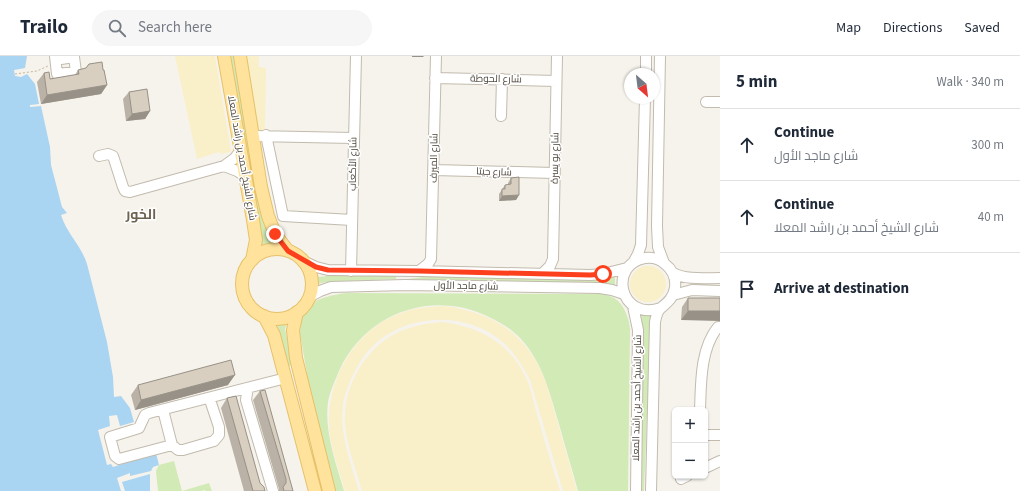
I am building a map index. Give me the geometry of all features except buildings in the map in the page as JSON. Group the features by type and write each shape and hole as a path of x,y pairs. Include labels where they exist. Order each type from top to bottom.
{"main road":[{"name":"شارع الشيخ أحمد بن راشد المعلا","path":"224,56 256,240 252,260"},
{"name":"شارع الشيخ أحمد بن راشد المعلا","path":"240,56 252,136 268,216 275,234 288,251"},
{"path":"275,249 288,251 294,253 303,261 310,272 312,285 309,297 306,303 297,312 287,317 275,319 264,316 254,310 247,302 243,291 242,280 245,269 252,260 263,252 275,249"},
{"path":"297,312 293,330 296,358 329,491"},
{"path":"264,316 274,335 315,491"}],"street":[{"name":"شارع الأكعاب","path":"351,271 356,56"},
{"name":"شارع الميرف","path":"431,259 436,56"},
{"name":"شارع بو يسرة","path":"553,259 557,56"},
{"path":"646,56 646,68"},
{"path":"645,104 641,245 622,286 628,301 633,306 646,311 661,308 670,300 675,288 673,273 664,262 658,247 657,226 660,56"},
{"name":"شارع الحوطة","path":"435,78 556,81"},
{"path":"501,116 502,79"},
{"path":"706,102 720,102"},
{"path":"266,135 283,216 352,220"},
{"path":"252,136 266,135 353,138"},
{"path":"99,156 110,154 113,156 123,187 128,192 224,166 232,161 240,151"},
{"path":"224,166 245,176"},
{"name":"شارع جيتا","path":"434,170 554,173"},
{"path":"630,266 641,259 649,258 664,262"},
{"path":"419,271 428,264 431,259 443,272"},
{"path":"542,274 550,266 553,259"},
{"path":"553,259 560,269 566,274"},
{"name":"شارع ماجد الأول","path":"303,261 316,267 328,270 542,274 603,274 630,266"},
{"path":"673,273 679,276 691,278 720,278"},
{"name":"شارع ماجد الأول","path":"309,297 331,287 405,285 600,288 624,294"},
{"path":"673,295 692,290 720,291"},
{"name":"شارع الشيخ أحمد بن راشد المعلا","path":"633,306 638,330 636,491"},
{"name":"شارع الشيخ أحمد بن راشد المعلا","path":"651,491 654,336 657,314 661,308"},
{"path":"700,407 701,370 711,335 718,327 720,327"},
{"path":"172,443 119,459 115,456 110,437 139,428 146,414 165,413 208,402 240,397 286,381"},
{"path":"240,397 269,491"},
{"path":"208,402 240,397 246,400 273,491"},
{"path":"165,413 172,443 176,449 181,450 214,441 217,438 220,431 208,402"},
{"path":"708,435 720,435"},
{"path":"708,467 720,461"}],"path":[{"path":"15,74 37,71 58,57"}],"green space":[{"path":"229,56 235,56 253,166 248,167"},
{"path":"255,178 268,236 275,246 260,249 249,179"},
{"path":"362,272 396,273 396,279 327,282 314,286 314,274 319,277"},
{"path":"439,275 585,279 615,277 615,286 408,279"},
{"path":"346,293 602,294 614,298 621,304 630,329 628,491 578,491 549,390 529,348 514,332 493,319 467,309 445,305 423,306 402,312 383,321 365,334 351,351 339,371 328,402 327,413 329,436 344,491 331,491 321,457 300,333 302,317 309,306 320,299"},
{"path":"641,313 651,313 644,491 638,491 642,324"},
{"path":"288,319 285,329 293,364 287,367 278,327 273,321 283,321"},
{"path":"174,461 182,491 158,491 156,471 159,465"},
{"path":"209,483 212,491 205,490 182,491"}],"sand":[{"path":"175,56 215,56 231,152 221,154 219,152 197,159"},
{"path":"243,56 259,56 259,67 266,68 265,131 256,132"},
{"path":"652,266 661,271 665,277 665,291 661,297 652,302 644,302 635,297 631,291 630,280 635,271 641,267"},
{"path":"444,306 490,318 514,334 525,345 542,373 548,389 577,491 563,491 530,380 520,362 511,351 502,341 482,329 466,323 450,320 433,320 416,323 401,328 386,336 373,346 360,361 347,388 342,416 346,449 359,491 345,491 332,448 329,431 330,405 334,387 341,370 350,354 361,340 374,328 390,318 407,311 426,307"},
{"path":"443,322 470,328 493,339 512,356 520,367 530,389 560,491 362,491 349,448 345,422 349,391 355,377 363,363 385,340 398,332 413,327"}],"water":[{"path":"0,56 27,56 25,68 14,70 15,76 21,77 27,74 35,84 39,104 30,105 30,107 41,106 50,147 51,165 62,207 67,213 61,215 87,264 107,342 113,377 114,397 121,396 130,408 134,422 120,426 117,415 109,416 110,426 98,430 107,465 111,464 113,467 156,453 159,465 153,467 151,471 130,476 130,473 117,478 121,491 0,491"},
{"path":"150,474 150,491 125,491 122,482"}],"district":[{"name":"الخور","path":"141,215"}],"route":[{"path":"275,234 288,251 294,253 303,261 316,267 328,270 603,274"}]}
